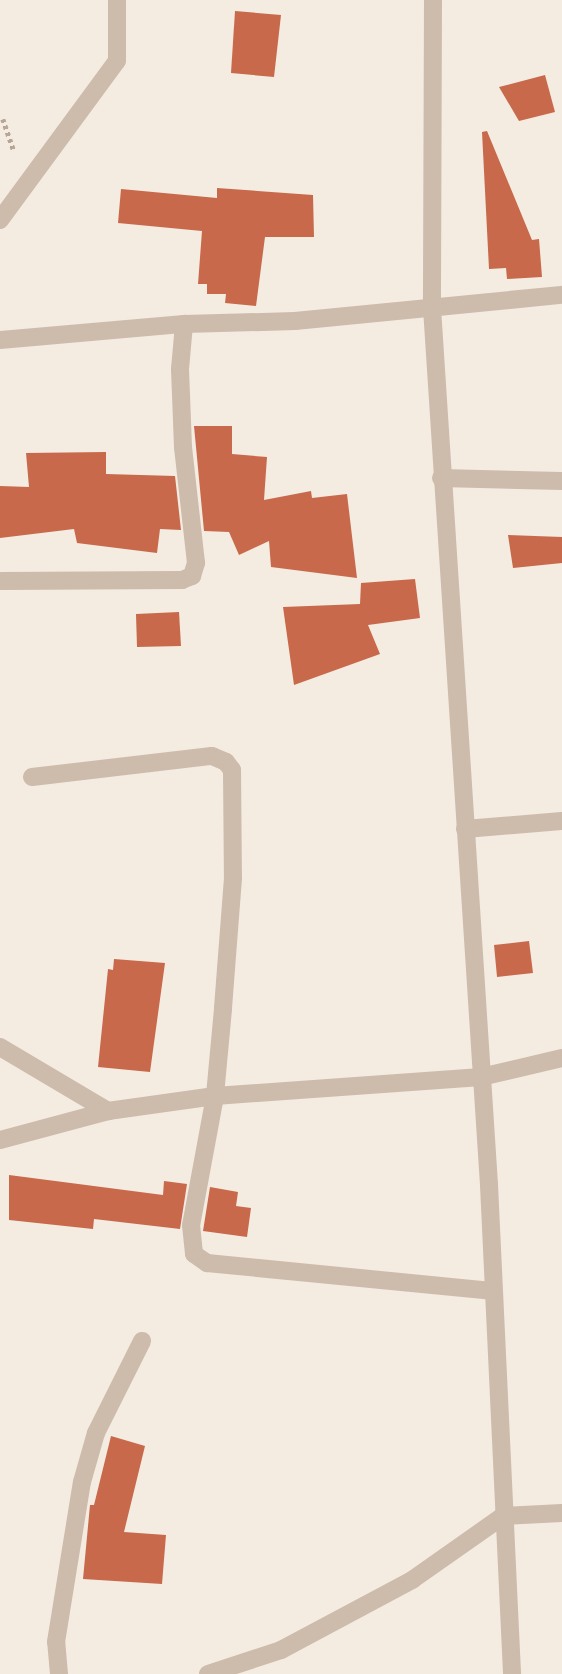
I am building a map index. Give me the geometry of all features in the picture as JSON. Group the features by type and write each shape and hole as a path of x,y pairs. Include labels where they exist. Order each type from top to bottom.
{"street":[{"path":"0,220 117,61 117,0"},
{"path":"433,0 432,308 481,1077 512,1674"},
{"path":"0,340 184,324 432,308 562,295"},
{"path":"0,581 155,581 192,576 196,563 183,447 180,369 184,324"},
{"path":"441,478 562,481"},
{"path":"32,777 212,757 226,762 232,770 233,877 215,1096 191,1225 194,1254 207,1263 492,1291"},
{"path":"466,829 562,821"},
{"path":"0,1047 108,1111"},
{"path":"0,1140 108,1111 215,1096 481,1077 562,1058"},
{"path":"59,1674 56,1642 82,1482 96,1433 142,1342"},
{"path":"208,1674 281,1650 412,1580 503,1516 562,1513"}],"building":[{"path":"235,11 281,15 274,77 231,73"},
{"path":"545,75 555,112 519,121 499,87"},
{"path":"487,131 532,240 539,239 542,277 507,279 506,268 489,269 482,132"},
{"path":"217,188 313,195 314,237 265,237 256,306 225,303 226,294 207,294 207,284 198,284 202,231 118,223 121,189 217,198"},
{"path":"194,426 232,426 232,454 267,457 264,500 311,491 312,498 347,494 357,578 271,567 269,541 239,555 229,532 204,531"},
{"path":"106,452 106,474 175,476 181,530 160,529 157,553 77,543 74,529 0,538 0,486 29,487 26,453"},
{"path":"508,535 562,537 562,563 513,568"},
{"path":"415,579 420,618 368,625 380,654 294,685 283,607 360,604 361,583"},
{"path":"179,612 181,646 137,647 136,614"},
{"path":"529,941 533,973 497,977 494,945"},
{"path":"114,959 165,963 150,1072 98,1067 108,969 113,970"},
{"path":"9,1175 163,1195 164,1181 187,1184 180,1229 94,1219 93,1229 9,1220"},
{"path":"210,1187 238,1192 236,1206 251,1208 247,1237 203,1231"},
{"path":"111,1436 145,1446 124,1532 166,1535 162,1584 83,1579 90,1505 94,1505"}]}
